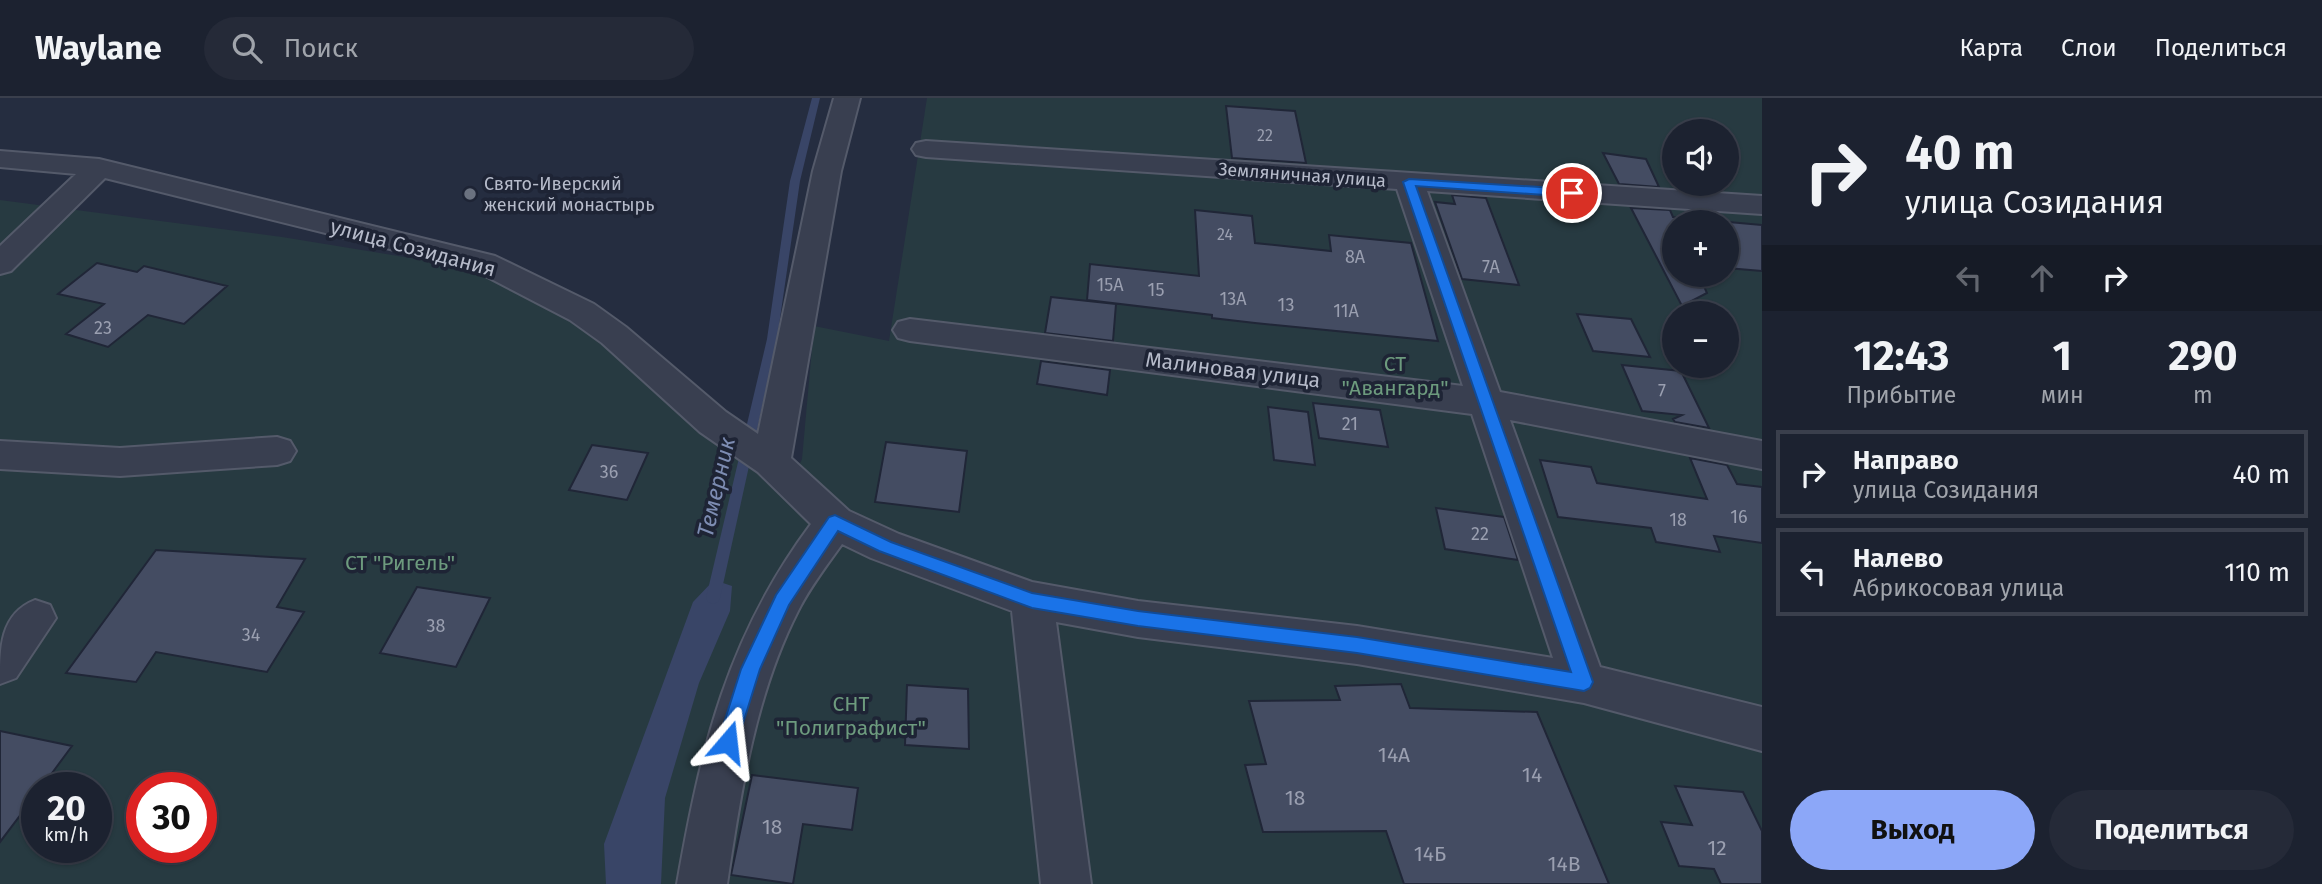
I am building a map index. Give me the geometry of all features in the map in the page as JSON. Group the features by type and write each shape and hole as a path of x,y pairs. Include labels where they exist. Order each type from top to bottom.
{"street":[{"path":"771,462 827,171 847,98"},
{"name":"Земляничная улица","path":"926,149 1762,205"},
{"name":"улица Созидания","path":"0,159 99,168 484,263 582,312 614,335 713,422 771,462 835,522"},
{"path":"0,264 99,168"},
{"path":"1409,182 1584,682"},
{"name":"Малиновая улица","path":"910,330 1484,402 1762,455"},
{"path":"0,455 120,462 277,451"},
{"path":"702,884 720,766 750,669 782,600 835,522 885,546 1032,600 1138,619 1357,645 1584,682 1762,729"},
{"path":"1032,600 1045,728 1066,884"},
{"path":"0,664 35,618"}],"green space":[{"path":"927,98 1762,98 1762,884 0,884 0,200 282,237 484,270 614,335 792,481 802,459 814,326 889,341"}],"water":[{"path":"714,580 732,586 730,611 699,683 665,798 661,884 606,884 604,844 693,602"}],"building":[{"path":"1226,106 1295,111 1306,163 1232,158"},
{"path":"1603,153 1646,159 1659,187 1619,184"},
{"path":"1452,195 1486,198 1519,285 1462,279 1435,202 1455,204"},
{"path":"1631,208 1670,210 1662,210 1662,268"},
{"path":"1195,210 1252,216 1255,243 1331,251 1329,235 1411,243 1438,341 1212,318 1212,315 1087,300 1090,264 1199,276"},
{"path":"1739,223 1762,225 1762,271 1739,269"},
{"path":"97,263 137,272 144,266 227,286 184,324 148,315 108,347 66,334 104,304 58,294"},
{"path":"1672,287 1704,287 1707,293 1692,301 1679,301"},
{"path":"1051,297 1116,304 1113,341 1045,333"},
{"path":"1577,314 1631,319 1650,357 1593,351"},
{"path":"1041,361 1110,370 1107,395 1037,384"},
{"path":"1622,365 1662,369 1662,378 1684,378 1709,428 1675,422 1673,419 1682,415 1642,411"},
{"path":"1313,403 1380,410 1388,447 1319,438"},
{"path":"1268,407 1308,412 1315,465 1274,460"},
{"path":"886,442 967,451 959,512 875,502"},
{"path":"592,445 648,453 627,500 569,490"},
{"path":"1690,458 1727,465 1737,484 1762,487 1762,543 1714,536 1720,552 1656,542 1651,528 1558,517 1540,460 1591,467 1597,483 1707,499"},
{"path":"1436,508 1504,517 1518,560 1445,549"},
{"path":"156,550 305,559 277,607 304,612 267,672 156,652 136,682 66,673"},
{"path":"417,587 490,598 456,667 380,653"},
{"path":"1401,684 1410,708 1537,712 1609,884 1404,884 1386,831 1263,832 1245,765 1266,764 1249,701 1340,700 1335,686"},
{"path":"907,685 968,689 969,749 905,745"},
{"path":"0,731 72,746 53,772 21,772 21,814 0,842"},
{"path":"752,775 858,788 852,830 803,824 793,884 731,875"},
{"path":"1675,786 1743,792 1762,831 1762,884 1721,884 1714,869 1679,866 1661,822 1692,825"}],"waterway":[{"name":"Темерник","path":"713,598 772,339 795,181 816,98"}],"place":[{"name":"Свято-Иверский женский монастырь","path":"470,194"}],"route":[{"path":"728,742 750,669 782,600 835,522 885,546 1032,600 1138,619 1357,645 1584,682 1409,182 1572,193"}],"park label":[{"name":"СТ \"Авангард\"","path":"1395,376"},
{"name":"СТ \"Ригель\"","path":"400,563"},
{"name":"СНТ \"Полиграфист\"","path":"851,716"}]}
